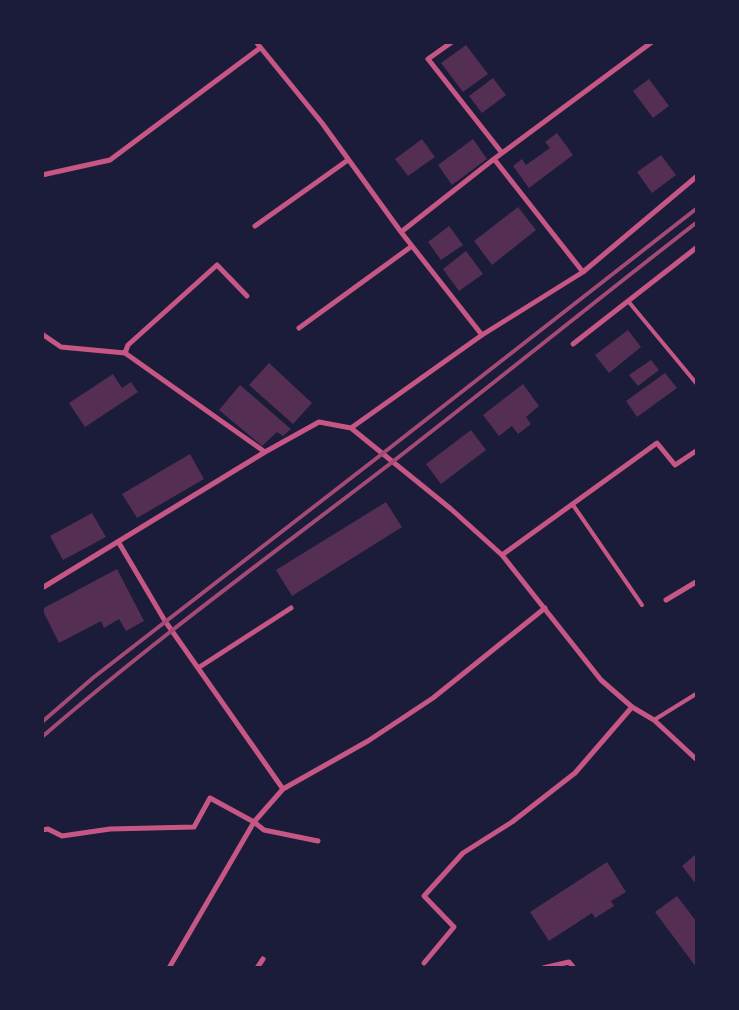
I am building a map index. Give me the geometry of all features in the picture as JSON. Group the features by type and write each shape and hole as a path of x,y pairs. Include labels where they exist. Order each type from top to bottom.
{"street":[{"path":"256,42 322,123 401,232 482,335"},
{"path":"452,42 428,59 502,153"},
{"path":"401,232 502,153 652,42"},
{"path":"42,175 110,160 260,48"},
{"path":"255,226 348,160"},
{"path":"494,160 583,272"},
{"path":"351,428 482,335 583,272 696,177"},
{"path":"299,328 412,246"},
{"path":"573,344 696,248"},
{"path":"125,353 128,344 218,264 247,296"},
{"path":"42,334 61,347 125,353 265,452"},
{"path":"42,588 119,543 265,452 319,422 351,428 451,509 502,555 602,680 632,707 654,720 696,759"},
{"path":"502,555 574,505 657,443 675,464 696,450"},
{"path":"119,543 165,621 283,789"},
{"path":"666,600 696,582"},
{"path":"198,668 291,608"},
{"path":"170,968 254,822 283,789 368,741 432,698 545,608"},
{"path":"424,963 454,927 424,896 463,853 512,822 574,773 632,707"},
{"path":"42,830 48,829 62,836 110,829 194,826 210,798 254,822 264,830 318,841"},
{"path":"257,968 263,959"},
{"path":"543,968 569,962 574,968"}],"lane":[{"path":"628,301 696,383"},
{"path":"574,505 642,605"},
{"path":"654,720 696,694"}],"building":[{"path":"466,45 488,74 463,92 441,63"},
{"path":"493,78 506,95 482,113 469,96"},
{"path":"649,79 669,106 653,118 633,91"},
{"path":"557,133 573,155 529,188 513,166 522,159 526,165 550,148 545,142"},
{"path":"422,139 435,157 408,176 395,159"},
{"path":"473,139 487,159 452,185 438,165"},
{"path":"661,155 676,175 652,193 637,172"},
{"path":"518,207 536,230 492,265 474,241"},
{"path":"449,226 463,245 441,260 428,242"},
{"path":"466,251 483,274 459,291 443,269"},
{"path":"628,330 641,347 609,373 595,355"},
{"path":"651,360 659,370 638,386 629,375"},
{"path":"269,363 312,403 293,424 249,385"},
{"path":"665,373 677,388 637,417 626,401"},
{"path":"113,374 122,388 131,382 138,392 85,427 69,403"},
{"path":"523,384 539,406 526,417 531,424 518,434 512,426 499,436 483,415"},
{"path":"240,385 291,429 283,436 277,432 262,446 219,410"},
{"path":"471,430 486,450 441,484 426,464"},
{"path":"190,454 204,479 137,518 122,494"},
{"path":"386,502 402,527 292,596 276,570"},
{"path":"92,513 106,537 63,560 50,536"},
{"path":"117,569 144,621 126,631 119,619 104,628 101,621 59,643 42,609"},
{"path":"696,854 696,884 682,866"},
{"path":"607,862 626,892 611,901 614,906 595,918 592,913 549,941 530,912"},
{"path":"677,896 696,921 696,967 655,912"}],"railway":[{"path":"42,722 94,677 696,209"},
{"path":"42,737 171,631 391,463 696,223"}]}
